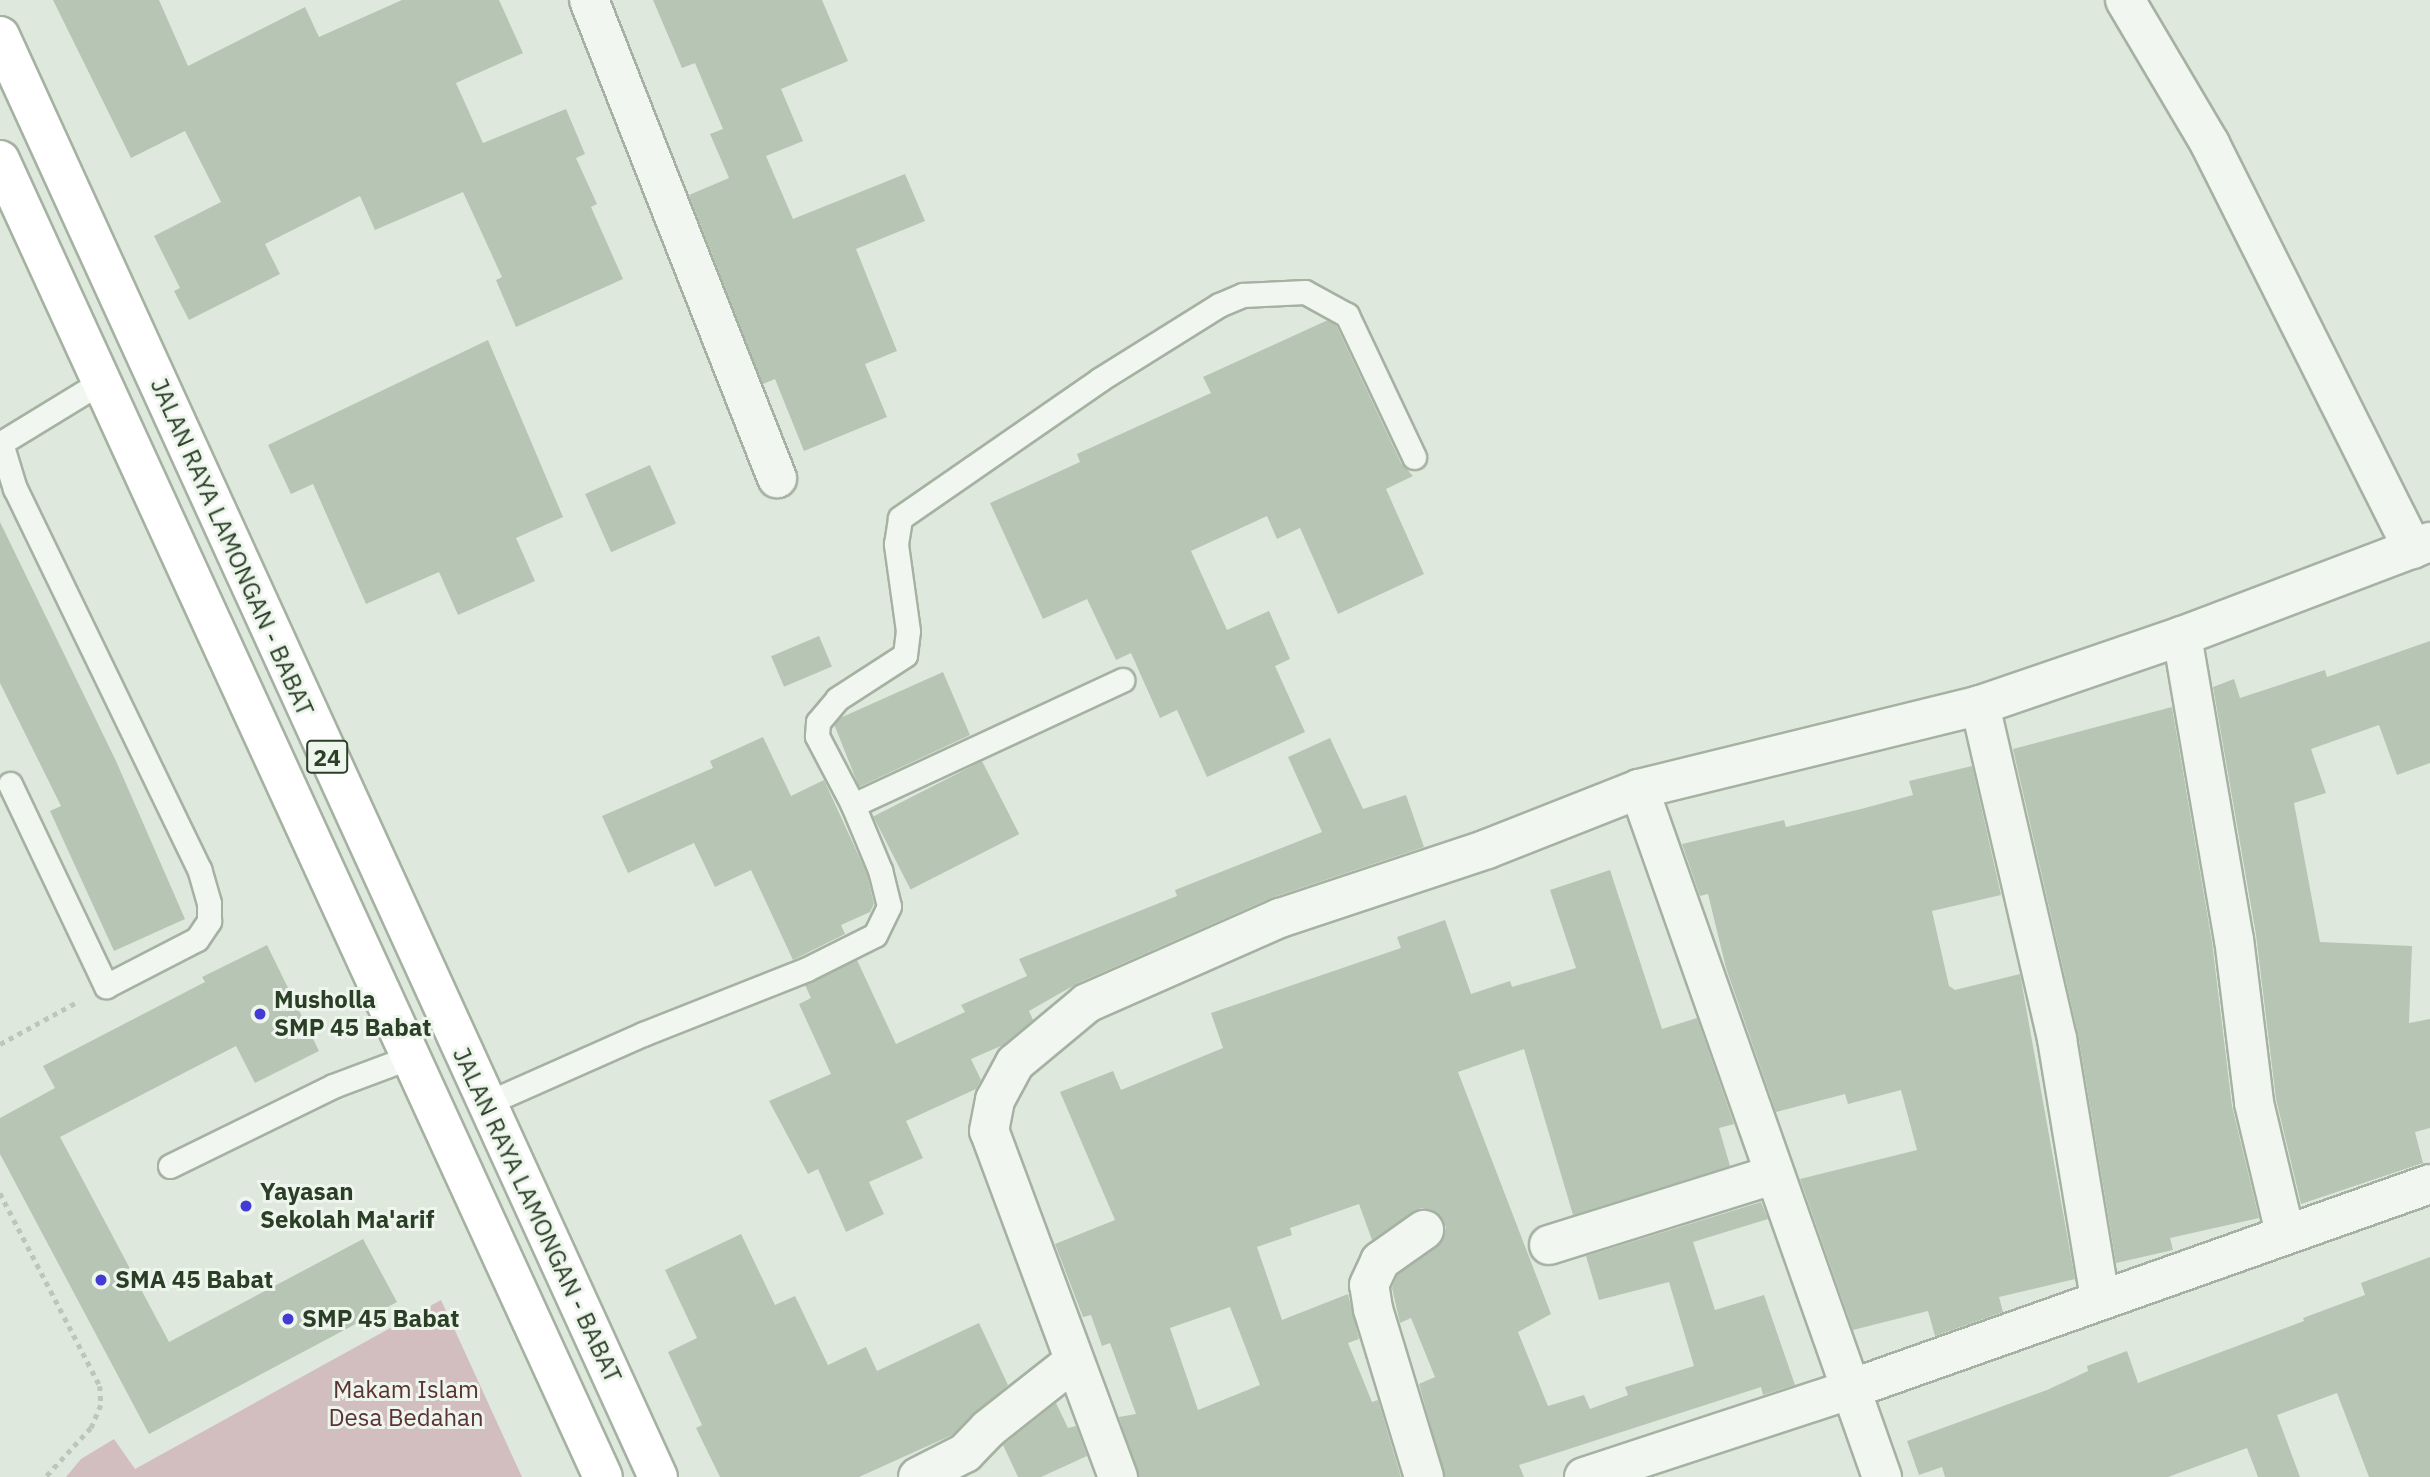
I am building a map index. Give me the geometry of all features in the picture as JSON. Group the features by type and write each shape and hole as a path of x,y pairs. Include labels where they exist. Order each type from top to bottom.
{"highway":[{"name":"JALAN RAYA LAMONGAN - BABAT","path":"0,36 500,1098 658,1477"},
{"name":"JALAN RAYA LAMONGAN - BABAT","path":"0,160 603,1477"}],"street":[{"path":"589,0 777,478"},
{"path":"1118,1477 989,1130 995,1100 1014,1063 1087,1003 1130,981 1280,918 1487,849 1639,789 1980,705 2182,636 2370,561 2422,545 2210,144 2125,0"},
{"path":"2182,636 2234,939 2254,1103 2284,1233"},
{"path":"1980,705 2057,1039 2100,1298"},
{"path":"1639,789 1848,1390 1882,1477"},
{"path":"1549,1245 1773,1175"},
{"path":"1584,1477 1848,1390 2100,1298 2430,1184"},
{"path":"1424,1230 1380,1261 1370,1285 1373,1310 1424,1477"},
{"path":"918,1477 965,1453 988,1429 1074,1361"}],"lane":[{"path":"500,1098 580,1061 807,969 875,935 889,906 880,870 853,805 817,736 818,722 837,699 905,655 908,631 896,544 900,517 1088,388 1219,305 1243,295 1305,292 1347,315 1414,457"},
{"path":"10,783 106,986 197,939 209,921 209,902 199,869 15,489 0,443 101,382"},
{"path":"853,805 1122,680"},
{"path":"170,1166 333,1086 410,1057"}],"path":[{"path":"0,1044 106,986"},
{"path":"0,1193 100,1386 101,1405 91,1429 46,1477"}],"green space":[{"name":"Makam Islam Desa Bedahan","path":"441,1300 522,1477 66,1477 81,1459 114,1439 135,1469"}],"building":[{"path":"53,0 159,0 188,66 305,7 319,37 402,0 499,0 523,53 456,83 483,143 566,109 585,154 576,158 597,204 591,207 623,279 516,327 496,280 502,277 463,192 375,230 360,196 265,244 280,274 189,320 174,291 180,288 154,236 221,202 185,131 131,158"},
{"path":"653,0 822,0 848,61 781,89 803,141 766,156 793,219 905,174 925,221 856,249 897,351 865,364 887,417 804,451 775,379 763,384 689,195 729,178 710,134 723,129 695,63 682,68"},
{"path":"1328,320 1336,325 1401,463 1413,476 1386,489 1424,574 1338,614 1300,528 1277,539 1267,516 1191,551 1227,630 1269,611 1290,659 1275,666 1305,732 1207,777 1177,710 1160,718 1131,653 1116,660 1087,599 1043,619 990,503 1080,462 1077,454 1211,393 1203,377"},
{"path":"488,340 563,517 516,538 535,581 458,615 439,572 366,604 313,484 291,494 268,445"},
{"path":"650,465 676,523 611,552 585,494"},
{"path":"0,522 116,761 185,919 114,951 50,811 61,806 0,683"},
{"path":"819,636 832,666 784,687 771,656"},
{"path":"2430,641 2430,763 2397,775 2379,725 2311,749 2326,793 2294,803 2320,942 2412,946 2409,1023 2430,1019 2430,1128 2415,1132 2423,1163 2301,1204 2276,1099 2256,935 2213,687 2234,679 2240,698 2325,670 2327,677"},
{"path":"943,672 970,735 859,787 834,724 840,718"},
{"path":"2172,707 2212,942 2232,1106 2259,1218 2170,1238 2173,1250 2116,1263 2078,1034 2013,749"},
{"path":"763,737 791,796 824,780 867,874 874,904 870,912 841,925 845,934 793,960 751,870 715,887 694,843 628,873 602,816 713,768 710,761"},
{"path":"1330,738 1363,809 1406,795 1424,847 1271,898 1078,983 1029,1011 1033,1020 1003,1045 971,1059 981,1080 976,1089 906,1121 923,1158 869,1182 884,1214 846,1232 818,1169 808,1174 769,1101 831,1074 799,1004 811,998 805,985 857,960 896,1044 965,1012 961,1005 1027,976 1019,959 1177,896 1175,890 1322,832 1288,757"},
{"path":"982,761 1019,834 911,889 873,816"},
{"path":"1972,766 2001,895 1932,911 1949,986 1955,990 2020,974 2075,1279 1999,1297 2003,1312 1935,1336 1928,1311 1853,1330 1800,1179 1917,1150 1901,1090 1848,1104 1845,1094 1776,1112 1726,968 1708,894 1700,896 1682,844 1784,820 1786,827 1861,809 1913,795 1909,781"},
{"path":"1610,870 1662,1029 1697,1018 1734,1124 1719,1128 1730,1166 1573,1215 1524,1049 1458,1072 1551,1314 1518,1332 1548,1406 1584,1395 1590,1409 1628,1395 1625,1387 1694,1366 1669,1282 1599,1300 1586,1256 1761,1202 1768,1219 1693,1242 1715,1310 1764,1295 1795,1385 1763,1395 1761,1387 1519,1465 1524,1477 1445,1477 1419,1384 1435,1377 1411,1318 1400,1323 1392,1288 1397,1275 1437,1247 1446,1227 1434,1211 1421,1208 1372,1240 1359,1204 1290,1228 1292,1235 1257,1247 1282,1320 1348,1294 1359,1339 1348,1343 1372,1402 1378,1400 1401,1477 1139,1477 1119,1417 1136,1414 1110,1343 1102,1346 1091,1315 1083,1317 1055,1244 1115,1220 1060,1092 1113,1071 1121,1090 1223,1048 1211,1013 1401,948 1397,937 1445,920 1471,994 1510,981 1512,987 1576,968 1550,890","holes":["1230,1307 1260,1385 1198,1410 1170,1328"]},
{"path":"267,945 319,1051 255,1083 236,1046 60,1137 169,1342 363,1239 397,1302 149,1434 0,1154 0,1118 55,1088 43,1066 205,982 202,977"},
{"path":"741,1234 775,1305 795,1296 828,1365 866,1347 877,1371 979,1323 1008,1385 952,1435 859,1477 720,1477 696,1428 702,1425 668,1352 697,1338 665,1270"},
{"path":"2430,1257 2430,1477 2369,1477 2337,1393 2277,1415 2300,1477 2258,1477 2247,1448 2168,1477 1945,1477 1942,1467 1919,1475 1907,1441 2047,1390 2088,1371 2087,1366 2127,1351 2138,1383 2304,1321 2303,1318 2365,1295 2361,1283"},
{"path":"1056,1403 1068,1428 1076,1426 1087,1456 1041,1477 1018,1477 1003,1445"}],"place":[{"name":"Musholla SMP 45 Babat","path":"260,1014"},
{"name":"Yayasan Sekolah Ma'arif","path":"246,1206"},
{"name":"SMA 45 Babat","path":"101,1280"},
{"name":"SMP 45 Babat","path":"288,1319"}]}
